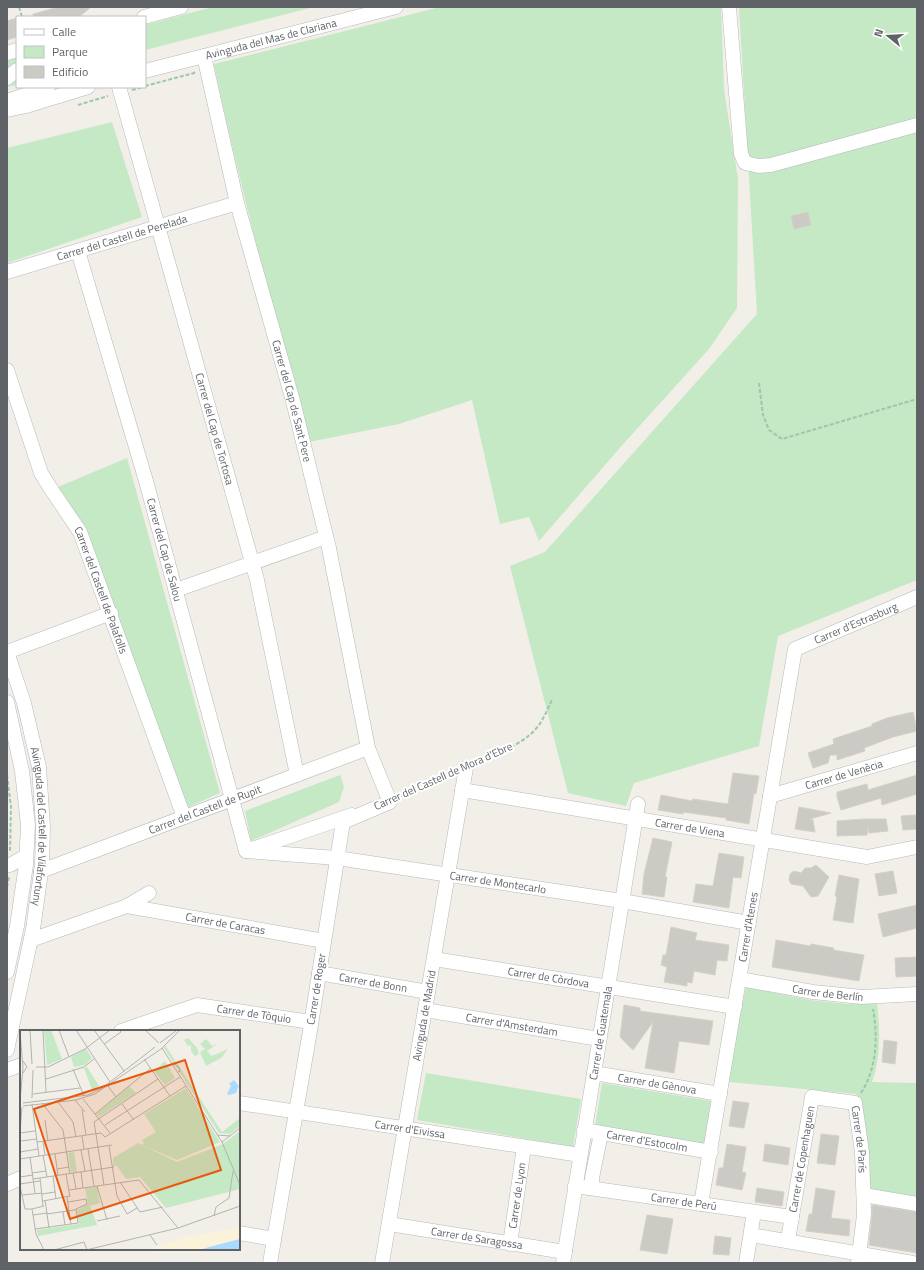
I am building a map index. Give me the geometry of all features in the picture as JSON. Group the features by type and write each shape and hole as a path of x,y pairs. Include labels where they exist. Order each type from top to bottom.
{"street":[{"path":"146,16 181,7"},
{"name":"Avinguda del Mas de Clariana","path":"146,71 396,7"},
{"path":"729,7 741,154 745,163 759,166 771,165 917,124"},
{"name":"Carrer del Cap de Sant Pere","path":"204,56 237,203 293,401 326,537 368,748"},
{"path":"7,78 16,71"},
{"path":"7,101 45,88"},
{"path":"26,106 40,94 64,88"},
{"path":"7,110 26,106 85,88"},
{"name":"Carrer del Cap de Tortosa","path":"119,88 257,580 297,775"},
{"name":"Carrer del Castell de Perelada","path":"7,272 237,203"},
{"name":"Carrer del Cap de Salou","path":"78,251 146,481 246,851"},
{"name":"Carrer del Castell de Palafolls","path":"7,370 42,473 50,489 80,532 111,613 184,817"},
{"path":"176,590 326,537"},
{"name":"Carrer d'Estrasburg","path":"795,649 917,597"},
{"path":"7,652 111,613"},
{"name":"Carrer d'Atenes","path":"701,1204 795,649"},
{"name":"Avinguda del Castell de Vilafortuny","path":"7,652 24,703 39,767 43,827 41,871 31,940 7,1050"},
{"name":"Avinguda del Castell de Vilafortuny","path":"7,702 22,771 28,825 26,856 17,926 7,972"},
{"path":"368,748 390,802"},
{"name":"Carrer del Castell de Rupit","path":"41,871 368,748"},
{"name":"Carrer de Venècia","path":"770,796 917,753"},
{"name":"Avinguda de Madrid","path":"382,1263 466,768"},
{"name":"Carrer de Viena","path":"462,790 867,857 917,847"},
{"name":"Carrer del Castell de Mora d'Ebre","path":"246,851 390,802"},
{"name":"Carrer de Roger","path":"270,1263 343,822 390,802"},
{"name":"Carrer de Guatemala","path":"564,1258 638,804"},
{"name":"Carrer de Montecarlo","path":"246,851 337,858 622,901 749,924"},
{"path":"8,865 26,856"},
{"path":"31,940 127,906 149,894"},
{"name":"Carrer de Caracas","path":"127,906 324,941"},
{"name":"Carrer de Còrdova","path":"434,959 735,1007"},
{"name":"Carrer de Bonn","path":"319,973 428,992"},
{"name":"Carrer de Berlín","path":"740,979 813,992 870,996 917,994"},
{"name":"Carrer de Tòquio","path":"124,1030 197,1005 311,1022"},
{"name":"Carrer d'Amsterdam","path":"425,1010 599,1039"},
{"path":"7,1070 20,1065"},
{"name":"Carrer de Gènova","path":"594,1073 720,1094"},
{"name":"Carrer de Copenhaguen","path":"788,1240 812,1097 855,1102"},
{"name":"Carrer de París","path":"855,1102 862,1152 864,1195 864,1215 858,1258"},
{"name":"Carrer d'Eivissa","path":"240,1103 580,1155"},
{"name":"Carrer d'Estocolm","path":"584,1130 711,1152"},
{"path":"592,1188 592,1178 600,1133"},
{"name":"Carrer de Lyon","path":"510,1244 524,1147"},
{"path":"7,1184 20,1178"},
{"name":"Carrer de Perú","path":"575,1186 792,1218"},
{"path":"864,1195 917,1204"},
{"path":"746,1263 754,1212"},
{"name":"Carrer de Saragossa","path":"389,1224 510,1244 564,1258"},
{"path":"240,1233 274,1239"},
{"path":"751,1235 788,1240 858,1258 913,1263"}],"path":[{"path":"759,383 763,414 769,430 782,439 917,399"},
{"name":"Carrer del Castell de Mora d'Ebre","path":"390,802 431,779 466,768 507,749 526,738 539,725 552,700"},
{"path":"7,775 11,807 8,865 11,865 7,887"},
{"name":"Carrer de París","path":"855,1102 868,1083 875,1057 876,1036 870,996"}],"green space":[{"path":"213,7 314,7 146,50 146,25"},
{"path":"440,7 721,7 724,90 738,179 737,308 709,349 625,442 539,541 529,517 500,524 472,400 399,424 309,442 247,207 214,64"},
{"path":"739,7 917,7 917,580 778,636 759,746 634,783 626,806 568,793 510,566 545,552 757,314"},
{"path":"16,58 16,85 7,87 7,61"},
{"path":"112,122 142,217 7,263 7,148"},
{"path":"127,458 220,793 188,807 85,526 58,487"},
{"path":"340,775 344,787 339,802 251,841 245,811"},
{"path":"746,987 810,1000 847,1004 877,1003 879,1043 877,1063 872,1082 917,1083 917,1198 871,1190 861,1103 856,1094 729,1082"},
{"path":"426,1073 581,1099 573,1147 417,1120"},
{"path":"602,1083 711,1101 705,1144 595,1126"}],"building":[{"path":"59,7 91,7 80,16 33,16 33,14"},
{"path":"16,18 16,37 7,40 7,21"},
{"path":"808,212 811,225 794,229 791,216"},
{"path":"913,712 917,731 893,737 864,748 865,751 837,760 837,755 830,755 828,763 813,768 808,753 834,744 833,739 872,726 872,724 887,718"},
{"path":"733,773 759,776 756,794 754,793 749,824 726,820 726,818 658,810 661,795 692,801 693,799 728,804"},
{"path":"917,775 917,794 882,805 881,798 841,810 837,792 867,784 868,790"},
{"path":"799,807 831,813 810,819 813,820 815,832 795,829"},
{"path":"917,815 917,829 903,830 901,816"},
{"path":"886,819 888,831 869,833 868,826 867,835 837,836 837,821"},
{"path":"653,838 672,842 665,877 667,877 664,897 642,894 644,874"},
{"path":"719,853 744,857 741,878 733,877 729,908 693,902 696,884 713,886"},
{"path":"816,865 829,877 818,896 811,897 803,886 791,884 789,880 790,874 794,871 801,873 805,868 811,868"},
{"path":"893,871 897,893 879,896 875,874"},
{"path":"839,875 859,879 853,923 833,920"},
{"path":"917,905 917,928 883,937 878,914"},
{"path":"671,927 697,933 695,940 729,945 727,961 717,960 715,975 694,971 692,983 687,982 687,986 664,982 667,967 661,965 663,955 666,955"},
{"path":"776,940 810,946 811,944 834,948 833,950 864,955 859,981 772,967"},
{"path":"917,957 917,976 896,977 895,958"},
{"path":"624,1005 640,1008 640,1011 713,1021 709,1045 679,1041 674,1073 645,1068 653,1022 633,1050 620,1037"},
{"path":"884,1040 897,1042 895,1064 882,1062"},
{"path":"733,1101 749,1103 744,1128 729,1126"},
{"path":"821,1134 839,1136 835,1165 817,1163"},
{"path":"727,1144 746,1147 742,1172 746,1173 742,1190 716,1185 719,1168 723,1168"},
{"path":"765,1144 790,1148 788,1165 763,1161"},
{"path":"757,1188 784,1192 782,1206 755,1202"},
{"path":"816,1188 835,1191 831,1218 850,1220 849,1236 806,1231 809,1214 812,1214"},
{"path":"872,1205 917,1212 917,1253 869,1245"},
{"path":"647,1215 673,1219 667,1254 640,1250"},
{"path":"715,1236 731,1238 729,1255 713,1254"}]}
